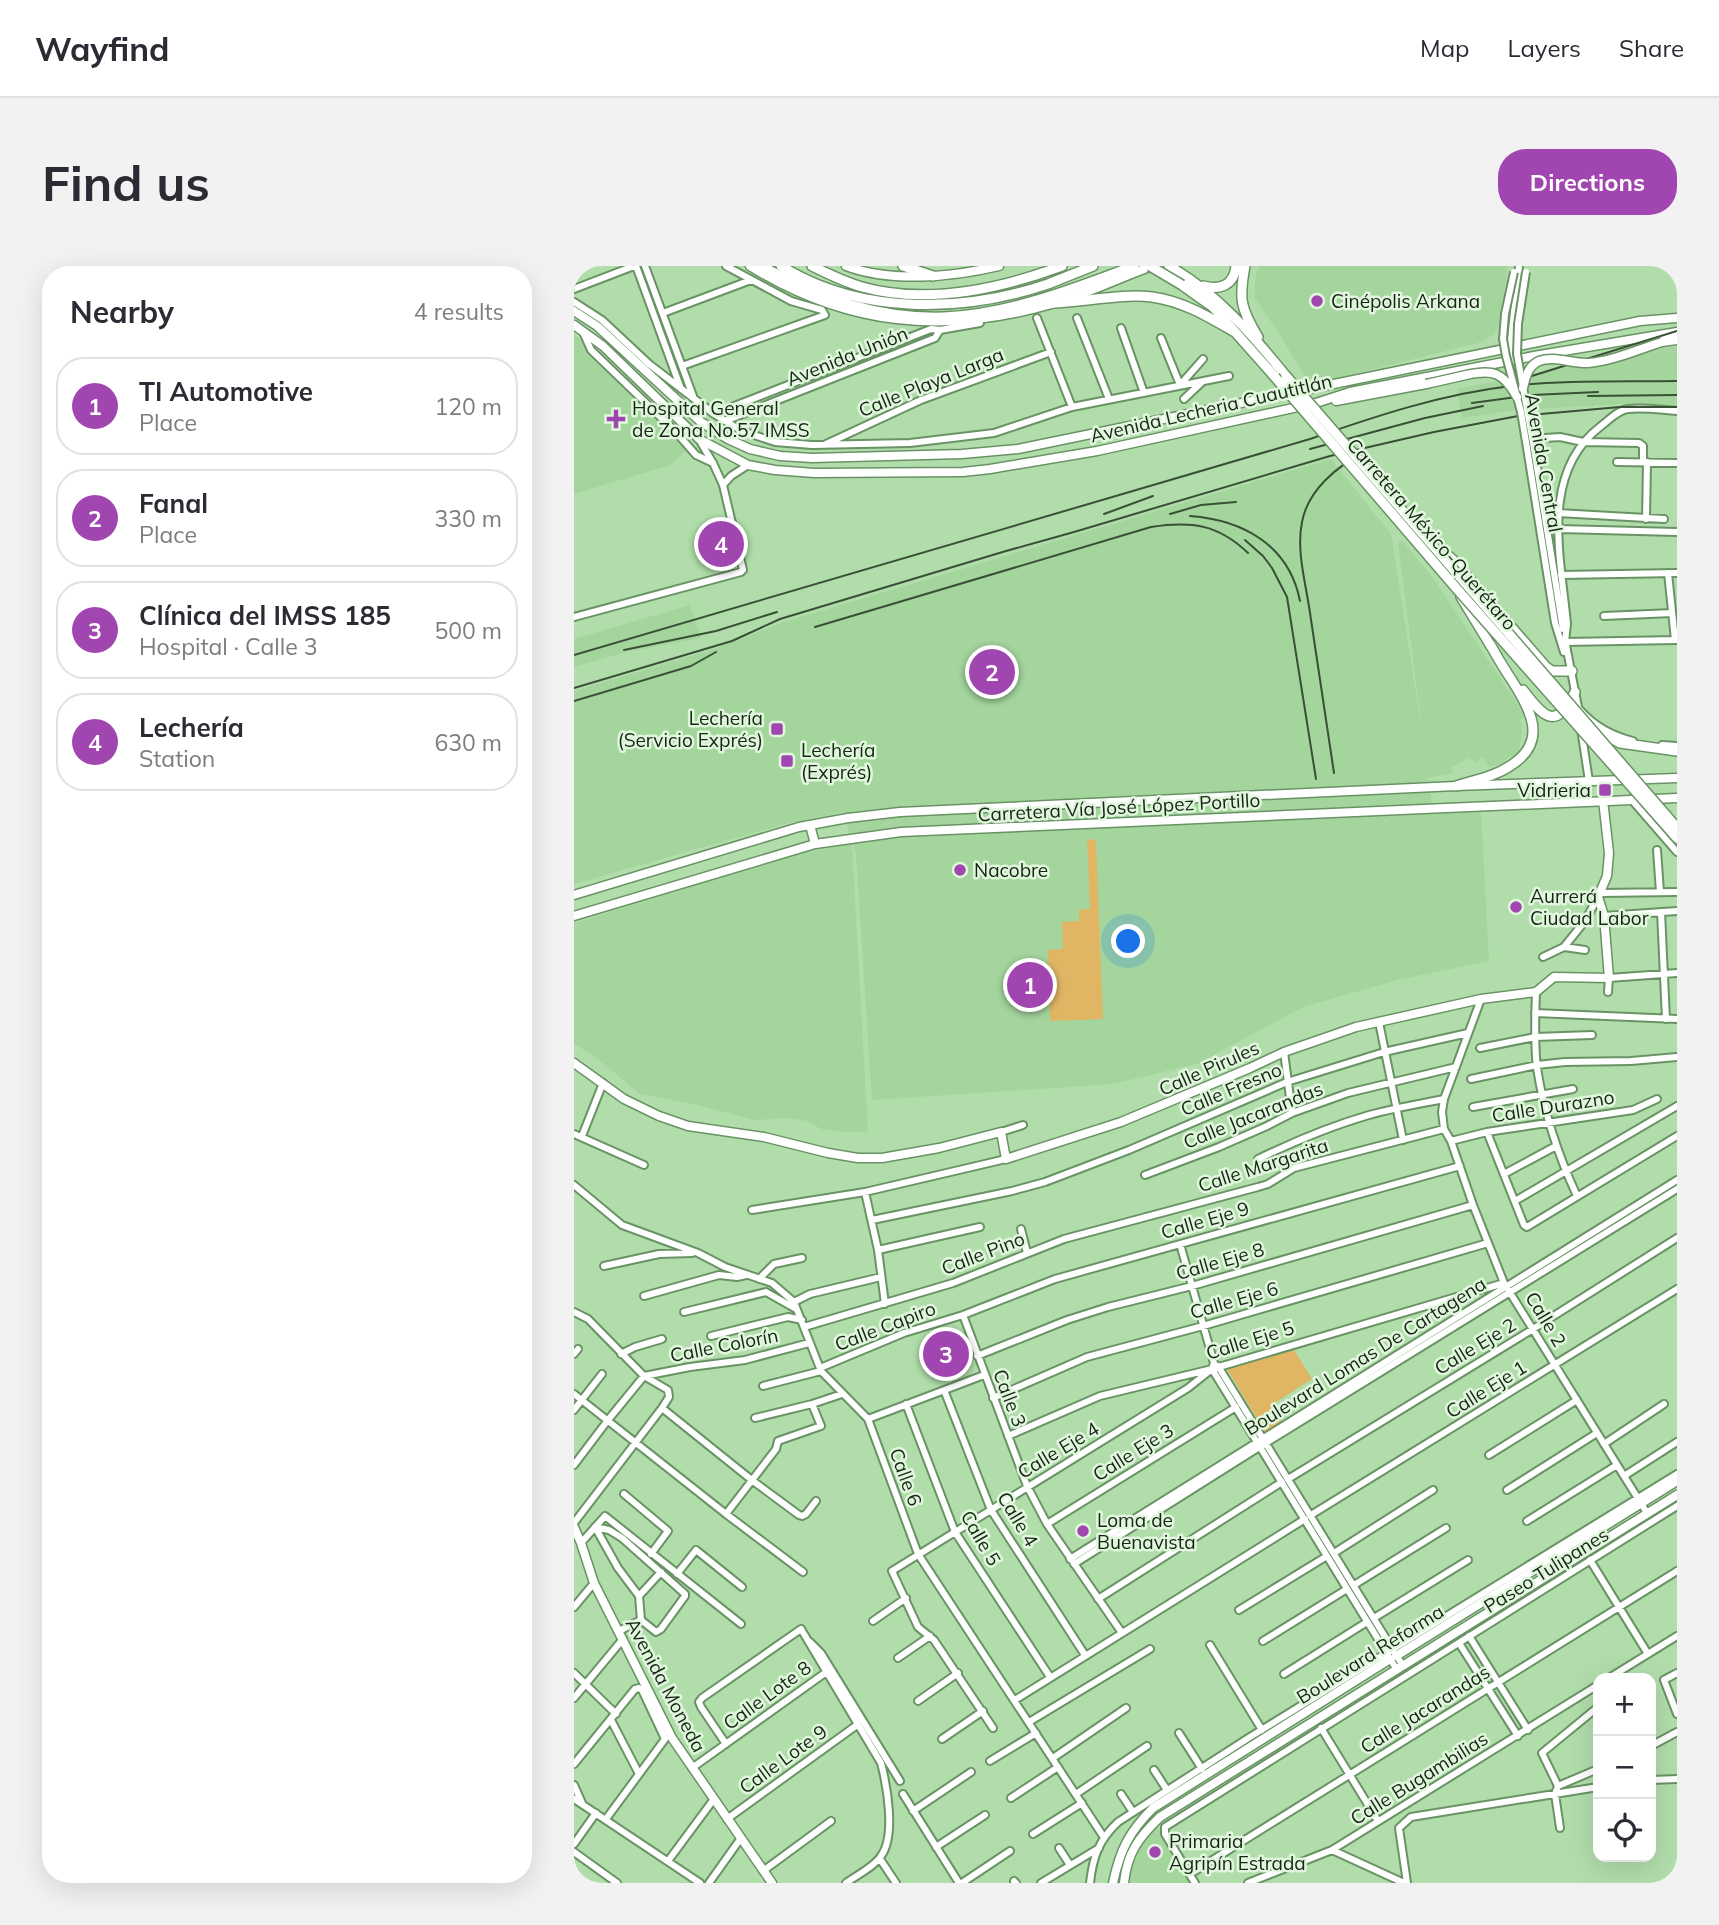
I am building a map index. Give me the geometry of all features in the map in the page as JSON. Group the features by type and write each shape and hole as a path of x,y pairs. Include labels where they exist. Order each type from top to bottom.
{"highway":[{"path":"762,266 782,278 855,306 922,316 960,315 1006,308 1047,297 1134,266"},
{"path":"781,266 820,285 856,298 901,305 946,304 989,298 1046,284 1093,266"},
{"path":"812,266 860,287 904,294 987,288 1016,282 1062,266"},
{"path":"904,266 933,276"},
{"name":"Carretera México-Querétaro","path":"1151,266 1200,286 1223,306 1270,356 1677,826"},
{"name":"Carretera México-Querétaro","path":"1169,266 1213,307 1677,838"},
{"path":"1200,286 1221,288 1228,285 1235,274 1236,266"},
{"path":"1245,266 1241,301 1251,326 1270,356"},
{"path":"1053,303 1151,296 1197,310 1233,331"},
{"path":"1427,537 1453,560 1540,661 1552,671 1572,671"},
{"path":"1457,589 1483,634 1544,714 1555,716 1565,712 1575,692"},
{"path":"1457,786 1512,765 1523,755 1531,742 1533,727 1527,707 1490,644"},
{"path":"1589,727 1620,743 1677,749"}],"main road":[{"path":"750,266 779,284 812,299 850,311 920,322 968,320 1053,303 1151,266"},
{"path":"846,266 891,275 933,276 999,266"},
{"name":"Avenida Lecheria Cuautitlán","path":"574,311 599,323 701,422 728,439 750,449 780,456 812,458 961,454 1018,449 1640,321 1677,318"},
{"path":"574,325 603,346 699,439 748,465"},
{"name":"Avenida Lecheria Cuautitlán","path":"748,465 814,473 963,472 1022,465 1315,403 1350,392 1511,360 1677,332"},
{"path":"1524,388 1530,368 1543,360 1593,362 1677,340"},
{"path":"1315,403 1481,372 1491,372 1507,381 1517,397"},
{"path":"1093,433 1097,451"},
{"name":"Carretera Vía José López Portillo","path":"574,895 810,825 900,812 1677,778"},
{"name":"Carretera Vía José López Portillo","path":"574,916 815,844 901,832 1677,798"},
{"path":"1603,800 1609,853 1607,876 1599,895 1604,916 1609,978"},
{"path":"810,825 815,844"},
{"name":"Calle Pirules","path":"1006,1159 1121,1122 1250,1069 1284,1052 1356,1027 1481,999 1536,992 1555,977 1609,978"},
{"path":"574,1063 624,1099 688,1126 764,1137 858,1158 882,1158 928,1150 1001,1132 1006,1159"},
{"name":"Boulevard Reforma","path":"1113,1883 1120,1854 1127,1839 1153,1808 1391,1655 1639,1501 1677,1481"},
{"name":"Boulevard Reforma","path":"1124,1883 1128,1861 1136,1843 1160,1817 1677,1494"},
{"name":"Avenida Moneda","path":"574,1525 594,1583 672,1738 772,1883"}],"street":[{"path":"574,289 635,266 681,389"},
{"path":"645,266 694,398"},
{"path":"682,366 823,316 825,313 791,301 726,266"},
{"path":"1511,360 1516,268"},
{"name":"Avenida Central","path":"1516,268 1505,314 1503,339 1530,448 1572,671 1589,781"},
{"name":"Avenida Central","path":"1527,269 1517,354 1524,388 1555,623 1560,643 1569,659"},
{"path":"663,313 751,280"},
{"path":"574,302 714,414 742,431 775,442 910,443 995,433 1072,407 1229,376"},
{"path":"1037,318 1072,407"},
{"path":"1077,318 1109,399"},
{"name":"Avenida Unión","path":"725,421 935,338 940,330 979,323"},
{"path":"1121,328 1144,393"},
{"path":"714,414 931,329 940,330"},
{"path":"583,330 590,350 675,431 696,455 713,463"},
{"path":"1161,338 1180,385"},
{"name":"Calle Playa Larga","path":"825,444 922,400 1051,352"},
{"path":"1180,385 1203,359"},
{"path":"1184,399 1203,380"},
{"path":"1668,573 1676,640 1565,642 1567,624 1558,513 1561,491 1574,455 1592,432 1618,412 1628,409 1677,411"},
{"path":"1545,438 1642,444 1646,519"},
{"path":"574,617 743,570 723,485 699,439"},
{"path":"1617,462 1677,463"},
{"path":"723,485 748,465"},
{"path":"1558,513 1664,519"},
{"path":"1559,529 1677,532"},
{"path":"1561,575 1677,573"},
{"path":"1604,616 1672,613"},
{"path":"1578,706 1592,722 1624,739 1677,749"},
{"path":"1631,799 1677,852"},
{"path":"1655,799 1677,826"},
{"path":"1657,850 1660,892"},
{"path":"1543,957 1563,947 1586,921 1599,895 1677,892"},
{"path":"1604,916 1677,911"},
{"path":"1661,912 1666,1019"},
{"path":"1563,947 1585,950"},
{"name":"Calle Pirules","path":"1609,978 1677,973"},
{"path":"1608,992 1609,978"},
{"path":"1536,992 1535,1037 1542,1094 1556,1146 1577,1196"},
{"path":"1444,1129 1444,1099 1481,999"},
{"path":"1535,1013 1677,1019"},
{"path":"1379,1022 1403,1140"},
{"name":"Calle Fresno","path":"872,1220 1045,1182 1129,1150 1287,1082 1384,1052 1468,1033"},
{"path":"1480,1048 1535,1037 1592,1035"},
{"path":"1284,1052 1292,1113"},
{"path":"1471,1079 1565,1062 1677,1057"},
{"name":"Calle Jacarandas","path":"1145,1175 1219,1147 1292,1113 1348,1093 1456,1067"},
{"path":"582,1136 603,1083"},
{"path":"1473,1107 1573,1089"},
{"path":"1258,1159 1300,1138 1372,1114 1444,1099"},
{"name":"Calle Durazno","path":"1451,1141 1487,1132 1633,1110 1657,1099"},
{"path":"1515,1201 1677,1106"},
{"path":"1001,1132 1023,1125"},
{"name":"Calle Margarita","path":"1174,1210 1268,1184 1294,1168 1444,1129"},
{"name":"Calle 2","path":"1444,1129 1507,1288 1647,1513"},
{"path":"1487,1132 1527,1227 1677,1136"},
{"path":"574,1134 644,1165"},
{"path":"1504,1174 1556,1146"},
{"name":"Calle Pirules","path":"752,1210 865,1192 1006,1159"},
{"name":"Calle Eje 9","path":"963,1315 1055,1279 1460,1166"},
{"name":"Boulevard Lomas De Cartagena","path":"1619,1221 1677,1180"},
{"path":"574,1185 622,1225 698,1253"},
{"name":"Boulevard Lomas De Cartagena","path":"1072,1562 1507,1288 1677,1189"},
{"path":"865,1192 878,1250 885,1304"},
{"name":"Calle Eje 8","path":"978,1356 1067,1320 1108,1307 1192,1286 1474,1205"},
{"name":"Calle Pino","path":"711,1336 788,1317 803,1323 885,1304 953,1283 1064,1238 1174,1210"},
{"path":"878,1250 980,1227"},
{"path":"1021,1229 1027,1253"},
{"name":"Calle Eje 2","path":"1098,1599 1677,1238"},
{"name":"Calle Eje 6","path":"993,1398 1087,1357 1488,1243"},
{"path":"1180,1244 1215,1366 1236,1407 1262,1442"},
{"name":"Calle 6","path":"604,1266 659,1254 698,1253 746,1275 772,1283 794,1302 820,1370 868,1419 918,1554 1103,1836"},
{"path":"759,1279 774,1264 802,1258"},
{"path":"644,1296 719,1275 746,1275"},
{"path":"794,1302 832,1287 881,1277"},
{"name":"Calle Eje 5","path":"1008,1436 1100,1396 1507,1288"},
{"name":"Calle Eje 1","path":"1015,1700 1677,1289"},
{"path":"684,1312 766,1292 798,1310"},
{"path":"574,1312 588,1319 644,1376 668,1390 669,1397 574,1525"},
{"name":"Calle 3","path":"963,1315 1027,1486 1047,1524 1122,1633"},
{"name":"Calle Capiro","path":"763,1386 820,1370 904,1333 963,1315"},
{"path":"621,1354 635,1346 662,1339"},
{"name":"Calle Colorín","path":"644,1376 745,1360 809,1343"},
{"path":"1215,1366 1400,1668"},
{"name":"Calle Eje 4","path":"906,1598 892,1571 1188,1388 1215,1366"},
{"path":"574,1410 602,1374"},
{"path":"868,1419 984,1375"},
{"path":"574,1465 644,1376"},
{"name":"Calle 4","path":"944,1390 991,1510 1085,1655"},
{"path":"574,1394 803,1572"},
{"path":"755,1418 842,1394"},
{"path":"1489,1455 1577,1400"},
{"path":"726,1514 776,1449 778,1441 820,1428 821,1424 812,1404"},
{"name":"Calle 5","path":"906,1404 955,1532 1050,1677"},
{"path":"1604,1444 1664,1404"},
{"name":"Calle Eje 3","path":"1047,1524 1236,1407"},
{"path":"662,1408 753,1481 803,1516 816,1500"},
{"path":"1507,1490 1597,1433"},
{"path":"1624,1476 1677,1442"},
{"path":"1527,1521 1617,1465"},
{"path":"1639,1501 1677,1474"},
{"path":"1239,1610 1433,1490"},
{"path":"624,1494 668,1531 651,1554"},
{"name":"Paseo Tulipanes","path":"1195,1883 1165,1834 1165,1827 1677,1506"},
{"path":"581,1543 605,1516 651,1554 659,1567 677,1574 741,1624"},
{"path":"595,1527 617,1534 659,1567 685,1594 661,1629 656,1632 641,1620 639,1596 618,1568 595,1527"},
{"path":"1263,1641 1446,1528"},
{"path":"677,1574 696,1550 742,1587"},
{"path":"1284,1674 1468,1560"},
{"path":"1590,1560 1648,1654"},
{"path":"639,1596 659,1567"},
{"name":"Calle Jacarandas","path":"1189,1874 1677,1571"},
{"path":"575,1605 594,1583"},
{"path":"873,1621 906,1598 918,1627 930,1636 958,1673 993,1728"},
{"path":"574,1698 621,1635 641,1620"},
{"path":"726,1744 699,1702 801,1629 857,1726 901,1781"},
{"path":"898,1658 930,1636"},
{"path":"1469,1636 1528,1730"},
{"path":"1617,1673 1677,1636"},
{"path":"806,1639 821,1653 883,1760 888,1800 885,1850 880,1859 846,1883"},
{"path":"1459,1643 1518,1736"},
{"path":"1210,1645 1262,1730"},
{"path":"1030,1722 1150,1649"},
{"path":"1090,1883 1103,1836 1118,1822 1262,1730 1391,1655"},
{"path":"574,1673 613,1717 639,1774"},
{"name":"Calle Lote 8","path":"692,1768 825,1673"},
{"path":"918,1700 958,1673"},
{"path":"1677,1673 1664,1680 1677,1714"},
{"name":"Calle Bugambilias","path":"1253,1882 1332,1850 1593,1688"},
{"path":"574,1765 635,1689 642,1690 665,1739 606,1819"},
{"path":"1053,1758 1126,1707"},
{"path":"942,1739 983,1711"},
{"path":"1558,1786 1542,1753 1593,1711"},
{"name":"Calle Lote 9","path":"727,1819 857,1726"},
{"path":"1321,1728 1378,1821"},
{"path":"1656,1743 1677,1732"},
{"path":"990,1761 1036,1733"},
{"path":"1179,1733 1202,1769"},
{"path":"1076,1794 1147,1746"},
{"path":"1011,1798 1058,1767"},
{"path":"1154,1770 1167,1790"},
{"path":"1560,1828 1555,1794 1558,1786 1593,1771"},
{"path":"914,1811 971,1772"},
{"path":"1656,1780 1677,1780"},
{"path":"574,1785 583,1805"},
{"path":"1406,1883 1399,1828 1416,1815 1593,1788"},
{"path":"903,1794 960,1883 1010,1851"},
{"path":"1121,1794 1133,1812"},
{"path":"574,1799 700,1883"},
{"path":"668,1861 714,1799"},
{"path":"1033,1834 1082,1803"},
{"path":"574,1842 596,1813"},
{"path":"936,1847 985,1815"},
{"path":"763,1871 831,1821"},
{"path":"709,1883 741,1838"},
{"path":"1041,1883 1099,1848"},
{"path":"1059,1849 1070,1865"},
{"path":"1332,1850 1406,1883"},
{"path":"574,1852 617,1883"},
{"path":"880,1859 896,1883"}],"shaded area":[{"path":"1259,266 1508,266 1498,326 1494,334 1482,342 1310,385 1255,299 1255,280"},
{"name":"Hospital General de Zona No.57 IMSS","path":"574,333 587,351 681,442 686,451 670,465 574,494"},
{"path":"1677,346 1677,414 1623,404 1517,410 1462,418 1457,389"},
{"path":"1331,459 1391,534 1423,737 1398,543 1402,540 1433,578 1525,715 1520,720 1520,747 1505,760 1505,764 1488,767 1482,757 1476,763 1469,758 1452,767 1452,773 1428,778 1434,813 1481,812 1489,961 1397,980 1303,1007 1199,1063 1113,1084 872,1100 856,854 843,812 789,823 574,884 574,691 714,649 784,622"},
{"path":"690,605 701,638 626,652 574,667 574,639"},
{"path":"1087,839 1096,840 1103,1019 1050,1021 1048,950 1063,949 1062,922 1079,921 1079,909 1090,909"},
{"path":"852,844 868,1132 821,1129 807,1121 788,1118 755,1120 694,1104 640,1094 593,1055 574,1044 574,923 795,854"},
{"path":"1294,1350 1312,1379 1273,1404 1283,1423 1266,1434 1227,1369"},
{"name":"Primaria Agripín Estrada","path":"1157,1826 1191,1883 1128,1883 1139,1847"}],"railway":[{"path":"1522,379 1677,331"},
{"path":"574,655 1310,439 1434,400 1532,384 1677,381"},
{"path":"1472,403 1532,395 1598,392"},
{"path":"1588,396 1677,395"},
{"path":"1310,449 1425,418 1483,406"},
{"path":"574,688 732,641 780,619 1330,456 1518,416 1620,407 1677,407"},
{"path":"1334,773 1302,568 1300,533 1305,510 1317,489 1344,464 1365,452"},
{"path":"1104,514 1153,496"},
{"path":"1170,514 1201,505 1236,502"},
{"path":"1190,516 1228,523 1261,539 1286,565 1300,601"},
{"path":"815,627 1151,527 1179,524 1215,530 1248,553"},
{"path":"1245,540 1272,568 1287,597 1316,779"},
{"path":"624,650 716,631 777,612"},
{"path":"574,701 691,666 716,652"}],"place":[{"name":"Cinépolis Arkana","path":"1317,301"},
{"name":"Hospital General de Zona No.57 IMSS","path":"616,419"},
{"name":"Lechería","path":"721,544"},
{"name":"Fanal","path":"992,672"},
{"name":"Lechería (Servicio Exprés)","path":"777,729"},
{"name":"Lechería (Exprés)","path":"787,761"},
{"name":"Vidrieria","path":"1605,790"},
{"name":"Nacobre","path":"960,870"},
{"name":"Aurrerá Ciudad Labor","path":"1516,907"},
{"name":"TI Automotive","path":"1030,985"},
{"name":"Clínica del IMSS 185","path":"946,1354"},
{"name":"Loma de Buenavista","path":"1083,1531"},
{"name":"Primaria Agripín Estrada","path":"1155,1852"}]}
